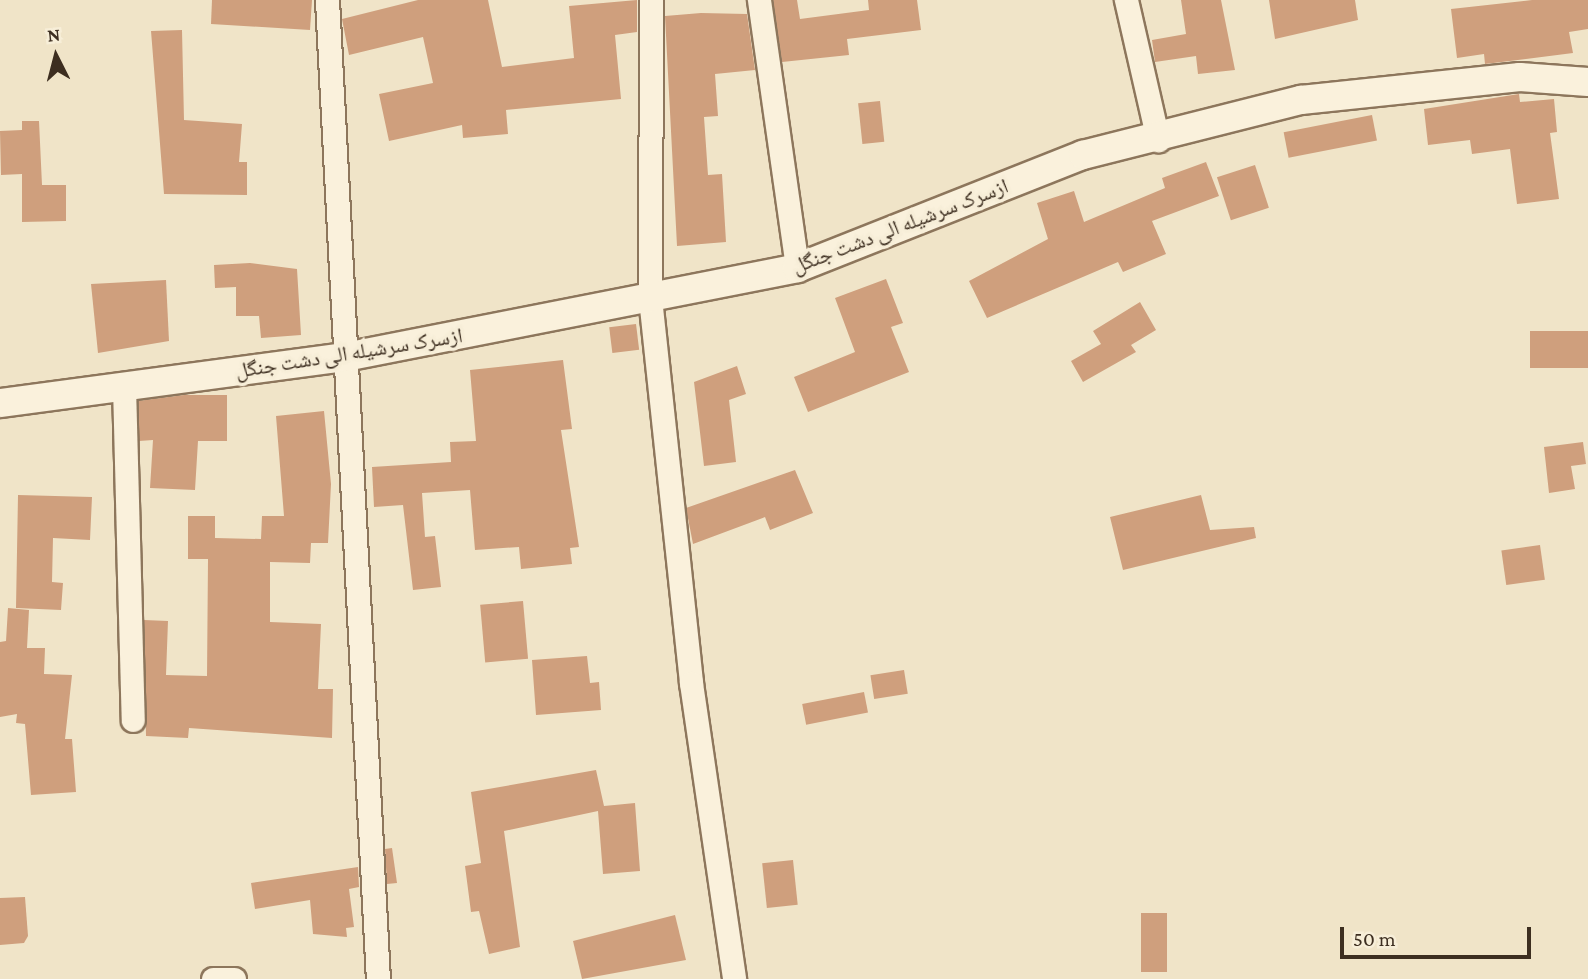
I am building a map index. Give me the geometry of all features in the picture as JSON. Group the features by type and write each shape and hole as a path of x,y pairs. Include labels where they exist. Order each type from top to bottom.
{"street":[{"path":"327,0 378,979"},
{"path":"651,0 650,298 691,683 734,979"},
{"path":"759,0 797,268"},
{"path":"1126,0 1158,140"},
{"name":"ازسرک سرشیله الی دشت جنگل","path":"0,403 345,357 797,268 1083,155 1158,140 1301,100 1520,77 1588,82"},
{"path":"124,386 133,720"},
{"path":"213,979 234,979"}],"building":[{"path":"212,0 312,0 310,30 211,24"},
{"path":"418,0 488,0 502,67 574,58 569,6 637,0 637,32 615,35 621,99 506,110 508,134 463,138 462,125 389,141 379,94 433,83 423,37 349,55 342,19"},
{"path":"773,0 797,0 800,19 869,10 868,0 917,0 921,30 847,39 849,55 782,62"},
{"path":"1181,0 1221,0 1235,70 1198,74 1196,56 1155,62 1152,40 1186,34"},
{"path":"1269,0 1355,0 1358,20 1275,39"},
{"path":"1532,0 1588,0 1588,29 1569,32 1573,53 1485,64 1484,54 1457,58 1451,9"},
{"path":"701,13 747,14 755,70 715,74 718,116 704,117 708,175 722,174 726,242 677,246 665,16"},
{"path":"182,30 184,120 242,124 239,162 247,162 247,195 164,194 151,31"},
{"path":"1519,94 1520,102 1554,99 1557,132 1550,133 1559,199 1517,204 1510,149 1472,154 1470,140 1428,145 1424,109"},
{"path":"880,101 884,142 862,144 858,103"},
{"path":"1372,115 1377,141 1289,158 1284,132"},
{"path":"22,121 39,121 42,185 66,185 66,221 22,222 22,174 1,175 0,131 22,130"},
{"path":"1206,162 1219,196 1152,221 1166,254 1123,272 1118,262 987,318 969,281 1048,239 1037,203 1074,191 1084,222 1165,188 1162,178"},
{"path":"1255,165 1269,208 1231,220 1217,177"},
{"path":"250,263 297,269 301,335 261,338 259,316 236,316 236,287 215,288 214,265"},
{"path":"886,279 903,323 891,327 909,372 808,412 794,377 855,352 835,298"},
{"path":"166,280 169,341 98,353 91,284"},
{"path":"1140,302 1156,330 1131,345 1136,352 1083,382 1071,361 1101,344 1093,331"},
{"path":"636,324 639,350 612,353 609,327"},
{"path":"1530,331 1588,331 1588,368 1530,368"},
{"path":"563,360 572,429 561,430 579,547 570,548 572,564 521,569 519,547 475,550 470,490 422,493 425,537 435,536 441,587 413,590 403,505 374,507 372,467 451,462 450,442 476,441 470,370"},
{"path":"737,366 746,394 729,400 736,462 704,466 694,382"},
{"path":"184,395 227,395 227,441 198,441 195,490 150,488 153,440 139,441 138,401"},
{"path":"324,411 331,484 328,543 311,543 310,563 270,562 270,622 321,624 318,689 333,689 332,738 189,728 188,738 146,736 144,620 168,621 166,675 207,676 208,559 188,559 188,516 215,516 215,538 261,539 262,516 284,516 276,416"},
{"path":"1583,442 1586,464 1571,466 1575,489 1549,493 1544,447"},
{"path":"795,470 813,513 770,530 765,517 693,544 686,508"},
{"path":"18,495 92,497 90,540 53,538 52,582 63,583 61,610 16,608"},
{"path":"1201,495 1210,530 1254,527 1256,538 1123,570 1110,517"},
{"path":"1540,545 1545,580 1506,585 1501,550"},
{"path":"523,601 528,659 485,663 480,605"},
{"path":"8,608 29,610 27,648 45,648 44,674 72,675 65,739 72,739 76,792 31,795 25,724 16,723 17,714 0,717 0,642 6,641"},
{"path":"587,656 590,683 599,682 601,710 536,715 532,660"},
{"path":"904,670 908,694 874,699 870,675"},
{"path":"864,692 868,713 806,725 802,704"},
{"path":"596,770 604,806 635,803 640,871 603,874 598,811 504,831 520,947 489,954 479,911 471,912 465,866 481,863 471,792"},
{"path":"392,848 397,883 387,884 385,849"},
{"path":"793,860 798,905 767,908 762,863"},
{"path":"358,867 359,887 349,889 354,927 346,928 347,937 313,934 310,900 255,909 251,883"},
{"path":"25,897 28,936 24,943 0,945 0,898"},
{"path":"1141,913 1167,913 1167,972 1141,972"},
{"path":"675,915 686,960 582,979 573,941"}]}
